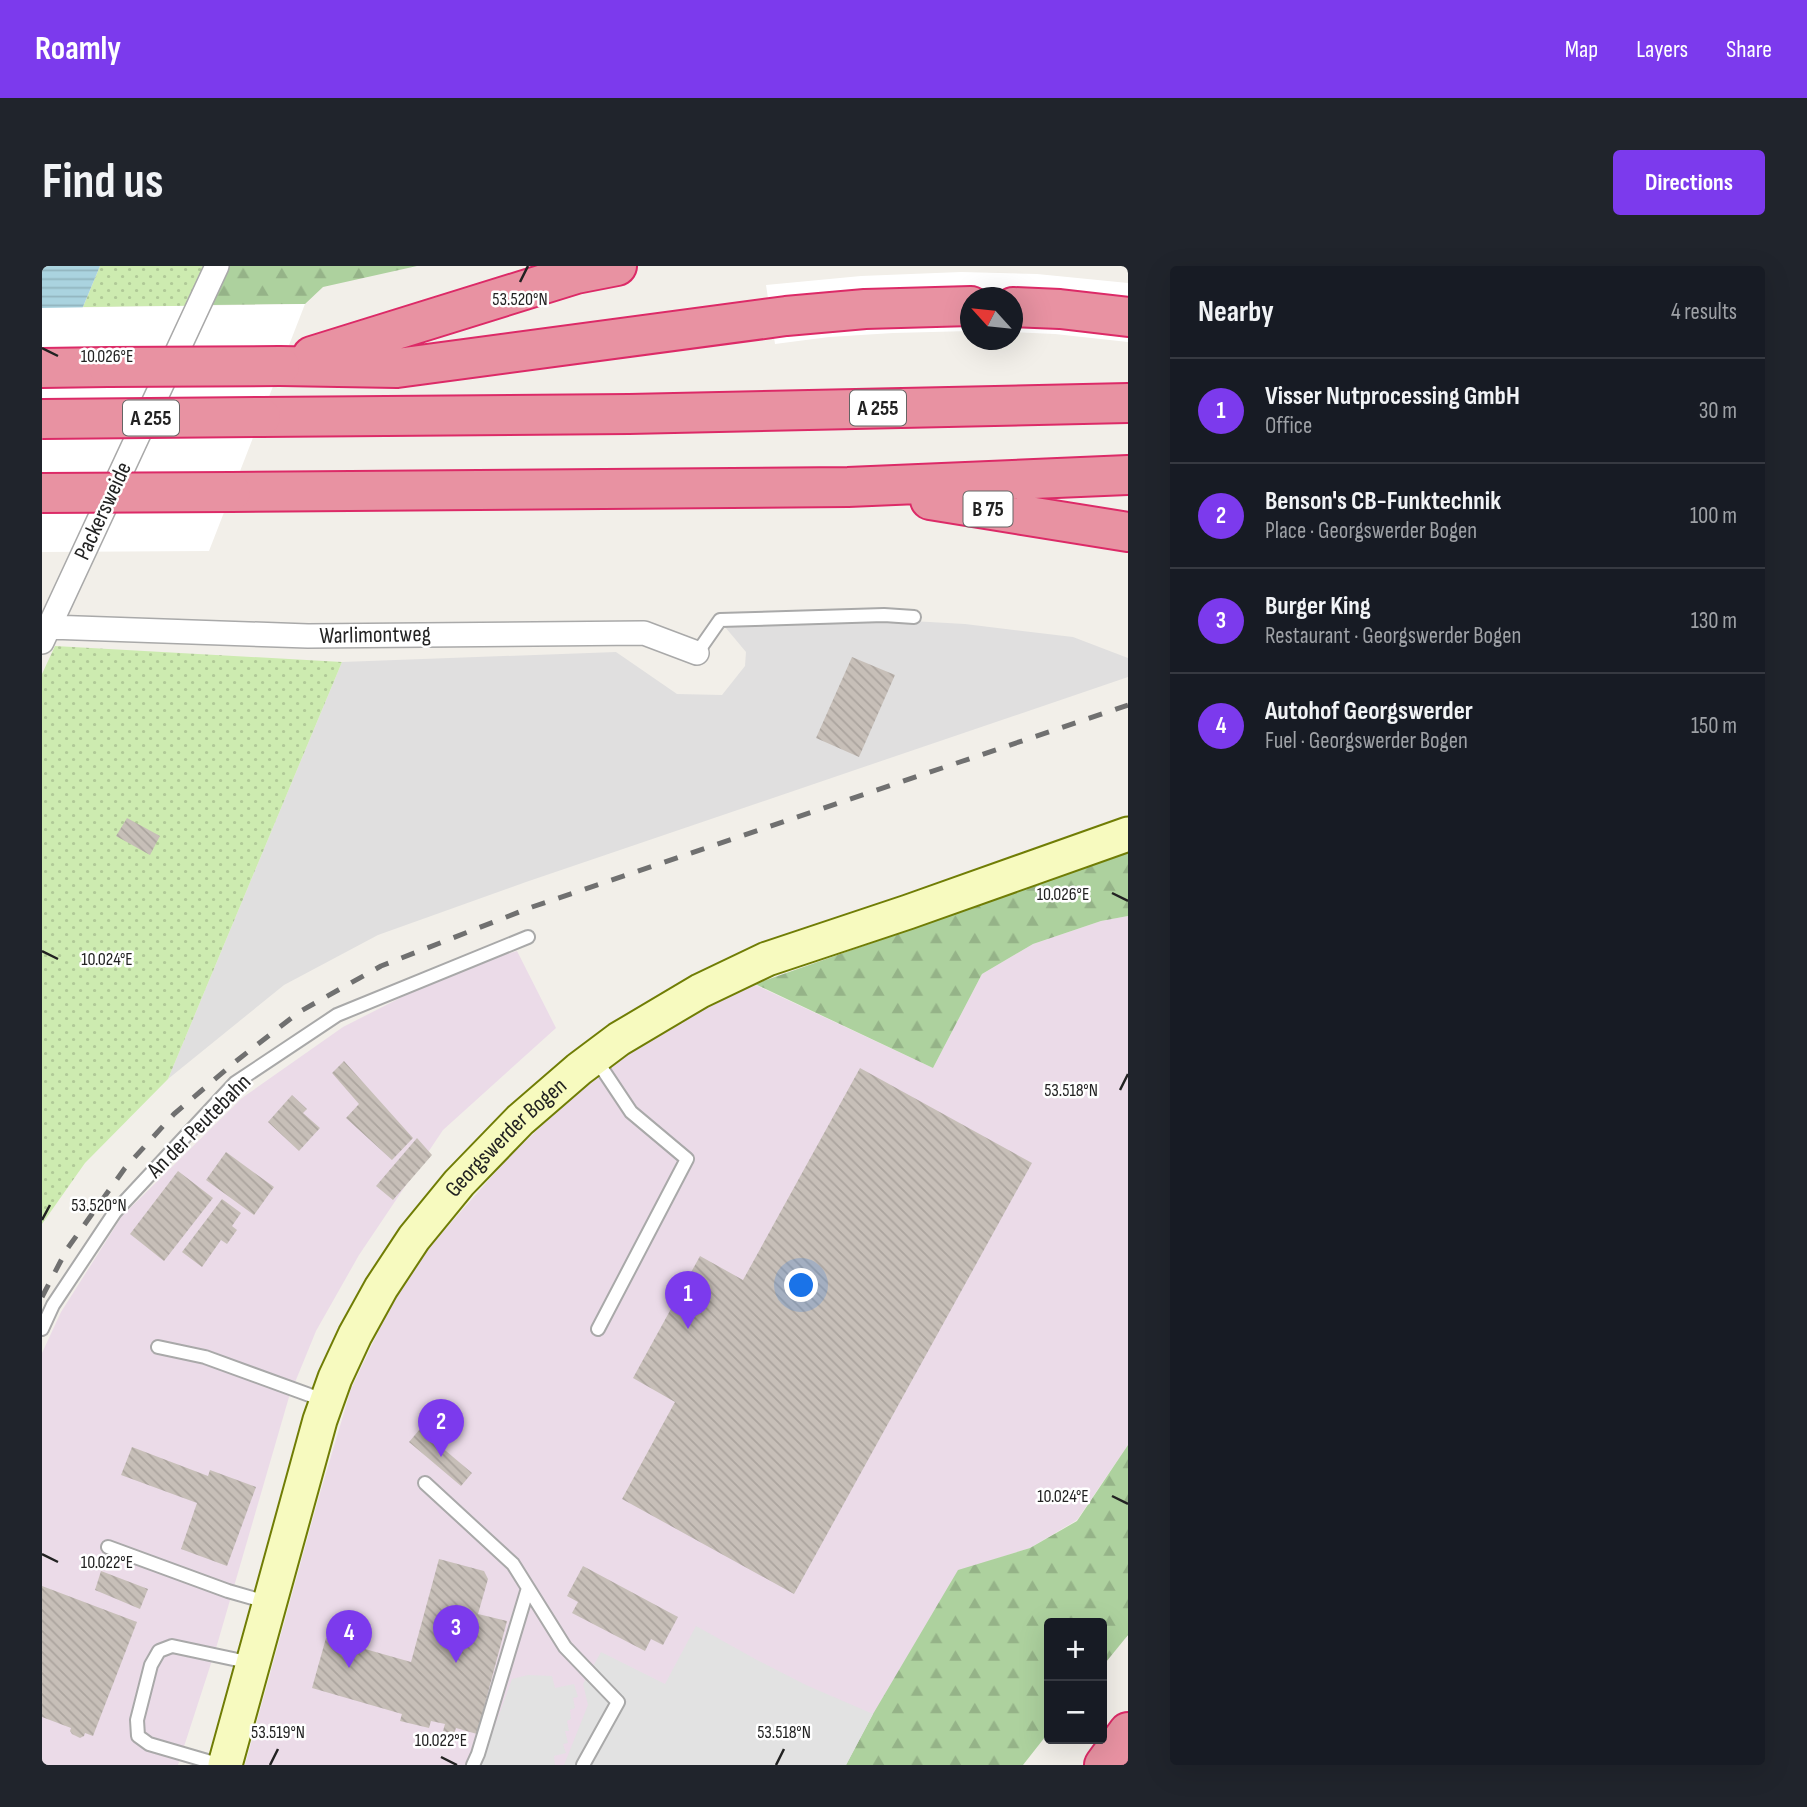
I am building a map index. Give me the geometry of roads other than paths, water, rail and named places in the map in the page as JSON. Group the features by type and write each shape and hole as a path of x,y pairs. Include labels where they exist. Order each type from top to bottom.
{"highway":[{"path":"280,366 576,274 617,266"},
{"path":"42,368 397,368 772,318 865,309 960,306"},
{"path":"1023,307 1128,317"},
{"name":"A 255","path":"42,419 629,414 1128,403"},
{"path":"42,494 848,487 1128,475"},
{"name":"B 75","path":"848,487 1128,532"},
{"path":"1104,1765 1128,1732"},
{"path":"1121,1765 1128,1758"}],"street":[{"name":"Packersweide","path":"46,634 217,266"},
{"name":"Warlimontweg","path":"46,634 308,636 644,633 697,653"},
{"name":"Georgswerder Bogen","path":"223,1765 320,1420 335,1378 381,1288 414,1238 459,1183 520,1120 594,1057 632,1030 699,991 767,959 1128,834"}],"lane":[{"path":"697,653 720,620 884,615 914,617"},
{"name":"An der Peutebahn","path":"42,1329 53,1305 115,1212 236,1083 337,1015 528,937"},
{"path":"594,1057 631,1112 687,1159 598,1329"},
{"path":"158,1347 205,1357 327,1401"},
{"path":"425,1483 513,1564 565,1647 618,1702 583,1765"},
{"path":"108,1547 228,1591 270,1603"},
{"path":"473,1765 528,1588"},
{"path":"223,1765 149,1744 138,1736 137,1720 151,1665 159,1650 172,1646 253,1663"}],"water":[{"path":"42,266 100,266 42,405"}],"railway":[{"path":"42,1297 67,1249 125,1168 174,1114 299,1012 381,966 532,907 1128,705"}],"place":[{"name":"Visser Nutprocessing GmbH","path":"688,1329"},
{"name":"Benson's CB-Funktechnik","path":"441,1457"},
{"name":"Burger King","path":"456,1663"},
{"name":"Autohof Georgswerder","path":"349,1668"}]}
